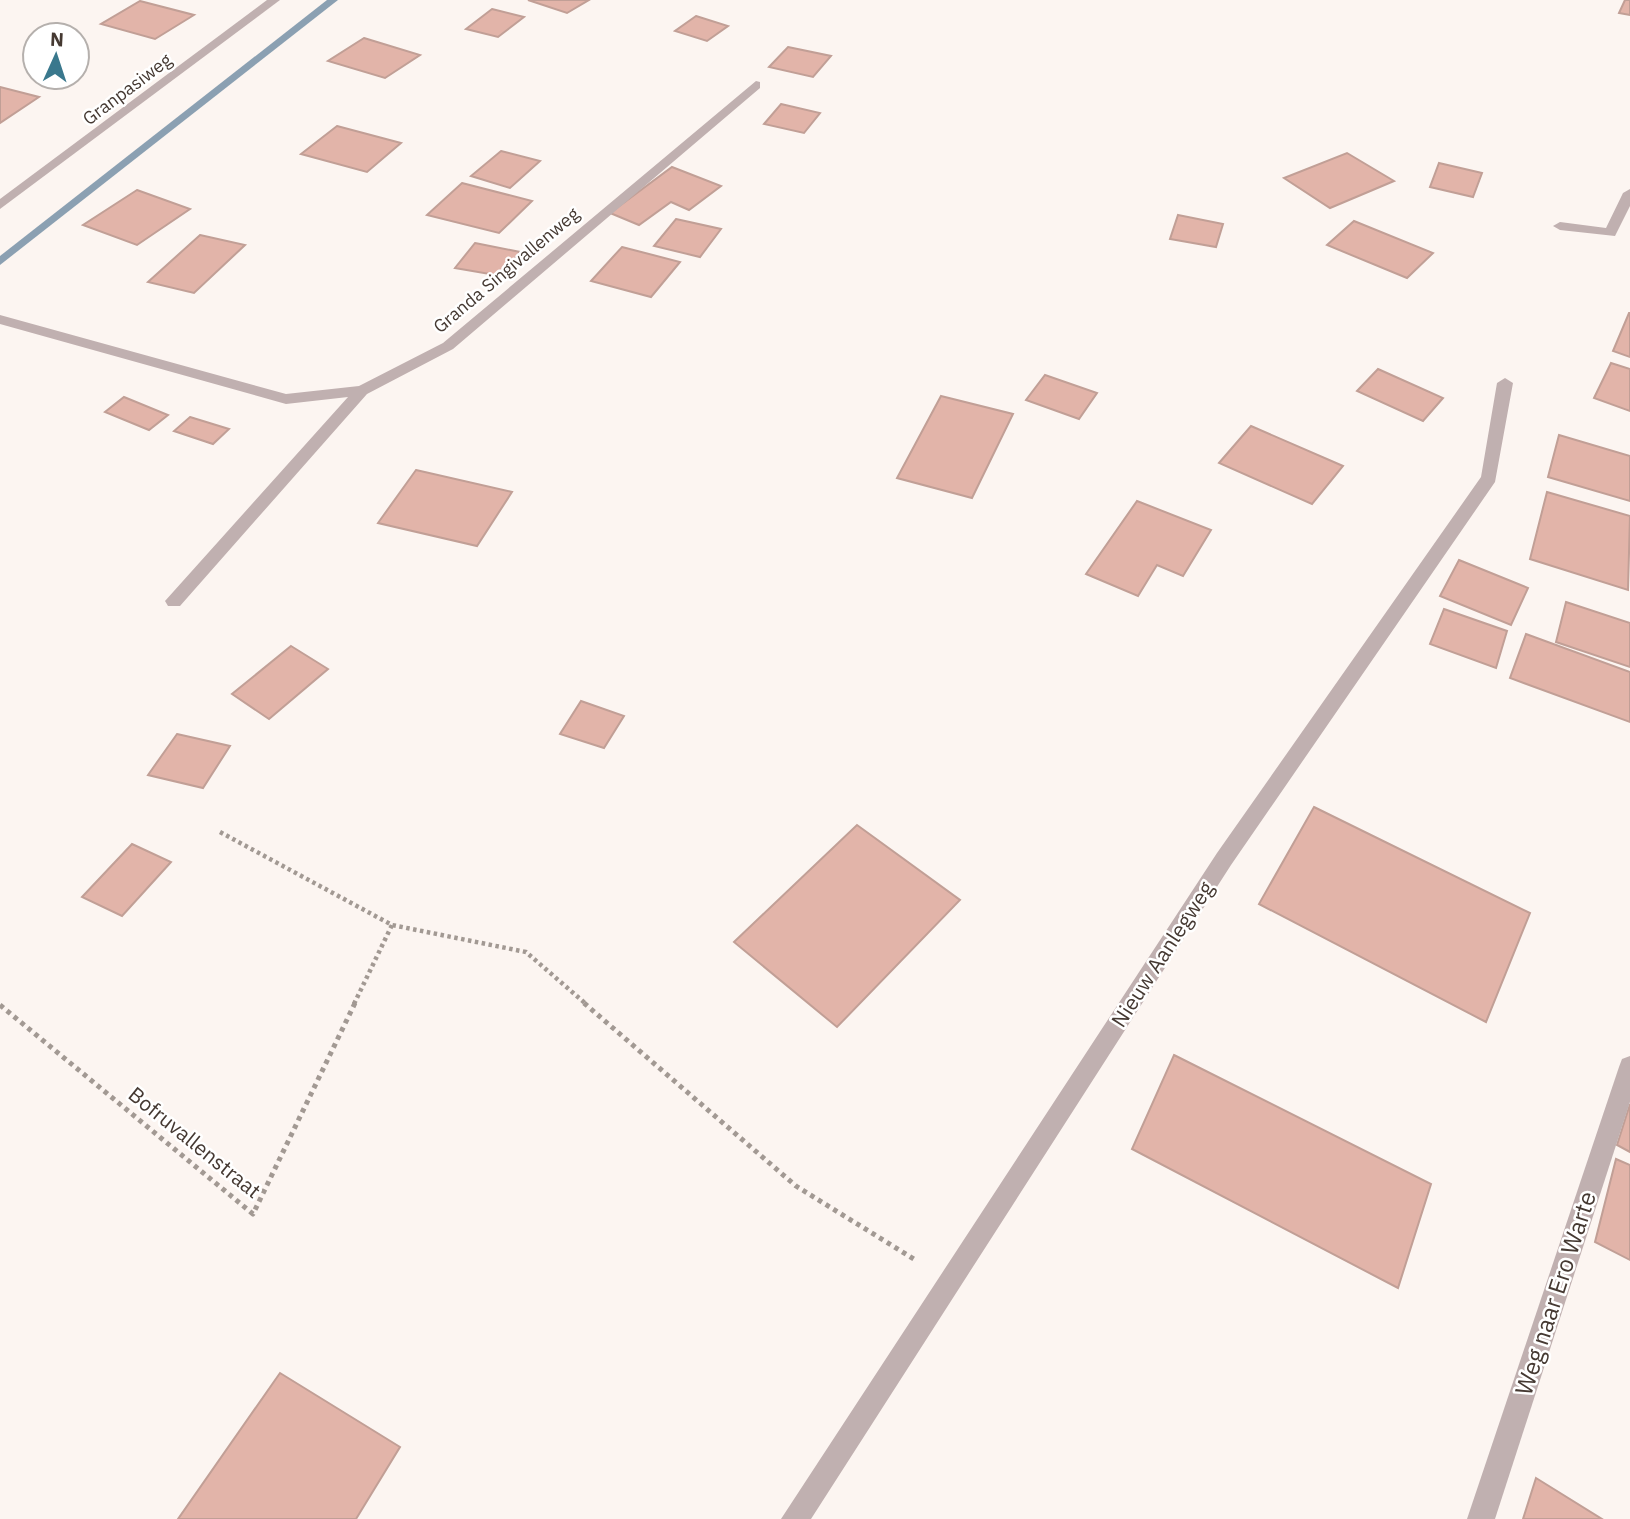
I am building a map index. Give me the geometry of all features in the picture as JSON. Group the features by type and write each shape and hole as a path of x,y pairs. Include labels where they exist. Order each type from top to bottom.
{"street":[{"name":"Granpasiweg","path":"0,205 274,0"},
{"name":"Granda Singivallenweg","path":"0,319 286,399 362,391 448,346 756,85"},
{"path":"1560,226 1610,233 1630,193"},
{"name":"Nieuw Aanlegweg","path":"795,1519 1224,859 1489,478 1505,383"},
{"path":"174,601 362,391"},
{"name":"Weg naar Ero Warte","path":"1481,1519 1630,1067"}],"path":[{"path":"220,832 392,925 526,952 796,1186 950,1281"},
{"name":"Bofruvallenstraat","path":"0,1004 253,1214 392,925"}],"building":[{"path":"528,0 589,0 567,13"},
{"path":"1625,0 1630,0 1630,15 1619,13"},
{"path":"140,1 194,15 155,39 101,24"},
{"path":"492,9 524,17 498,37 466,29"},
{"path":"696,16 728,26 707,41 675,31"},
{"path":"364,38 420,55 385,78 328,61"},
{"path":"788,47 831,56 813,77 769,67"},
{"path":"0,87 39,97 0,123"},
{"path":"781,104 820,113 804,133 764,124"},
{"path":"337,126 401,143 367,172 301,154"},
{"path":"501,151 540,161 510,188 471,176"},
{"path":"1347,153 1394,181 1330,208 1284,178"},
{"path":"1439,163 1482,173 1473,197 1430,187"},
{"path":"672,167 721,186 689,210 671,202 639,225 610,213"},
{"path":"462,183 532,201 499,233 427,215"},
{"path":"137,190 190,209 137,245 83,225"},
{"path":"1178,215 1223,224 1216,247 1170,239"},
{"path":"676,219 721,229 700,257 654,246"},
{"path":"1354,221 1433,253 1407,278 1327,245"},
{"path":"200,235 245,245 194,293 148,282"},
{"path":"475,243 520,252 501,276 455,268"},
{"path":"622,247 680,262 651,297 591,281"},
{"path":"1630,313 1630,357 1613,351"},
{"path":"1611,363 1630,369 1630,411 1594,398"},
{"path":"1378,369 1443,398 1423,421 1357,391"},
{"path":"1045,375 1097,393 1079,419 1026,400"},
{"path":"941,396 1013,414 972,498 897,478"},
{"path":"124,397 168,415 149,430 105,412"},
{"path":"190,417 229,429 213,444 174,431"},
{"path":"1251,426 1343,466 1312,504 1219,463"},
{"path":"1559,435 1630,456 1630,501 1548,477"},
{"path":"416,470 512,492 477,546 378,523"},
{"path":"1547,492 1630,516 1628,590 1530,559"},
{"path":"1137,501 1211,530 1183,576 1157,565 1138,596 1086,574"},
{"path":"1459,560 1528,588 1511,625 1440,596"},
{"path":"1566,602 1630,623 1630,667 1556,642"},
{"path":"1444,609 1507,631 1496,668 1430,644"},
{"path":"1526,634 1630,672 1630,722 1510,678"},
{"path":"291,646 328,669 269,719 232,694"},
{"path":"581,701 624,716 604,748 560,734"},
{"path":"177,734 230,746 203,788 148,775"},
{"path":"1314,807 1530,913 1486,1022 1259,904"},
{"path":"857,825 960,900 837,1027 734,942"},
{"path":"132,844 171,862 122,916 82,897"},
{"path":"1174,1055 1431,1184 1398,1288 1132,1149"},
{"path":"1630,1104 1630,1152 1617,1145"},
{"path":"1616,1159 1630,1165 1630,1260 1595,1242"},
{"path":"280,1373 400,1447 356,1519 178,1519"},
{"path":"1536,1478 1602,1519 1523,1519"}],"waterway":[{"path":"0,262 333,0"}]}
